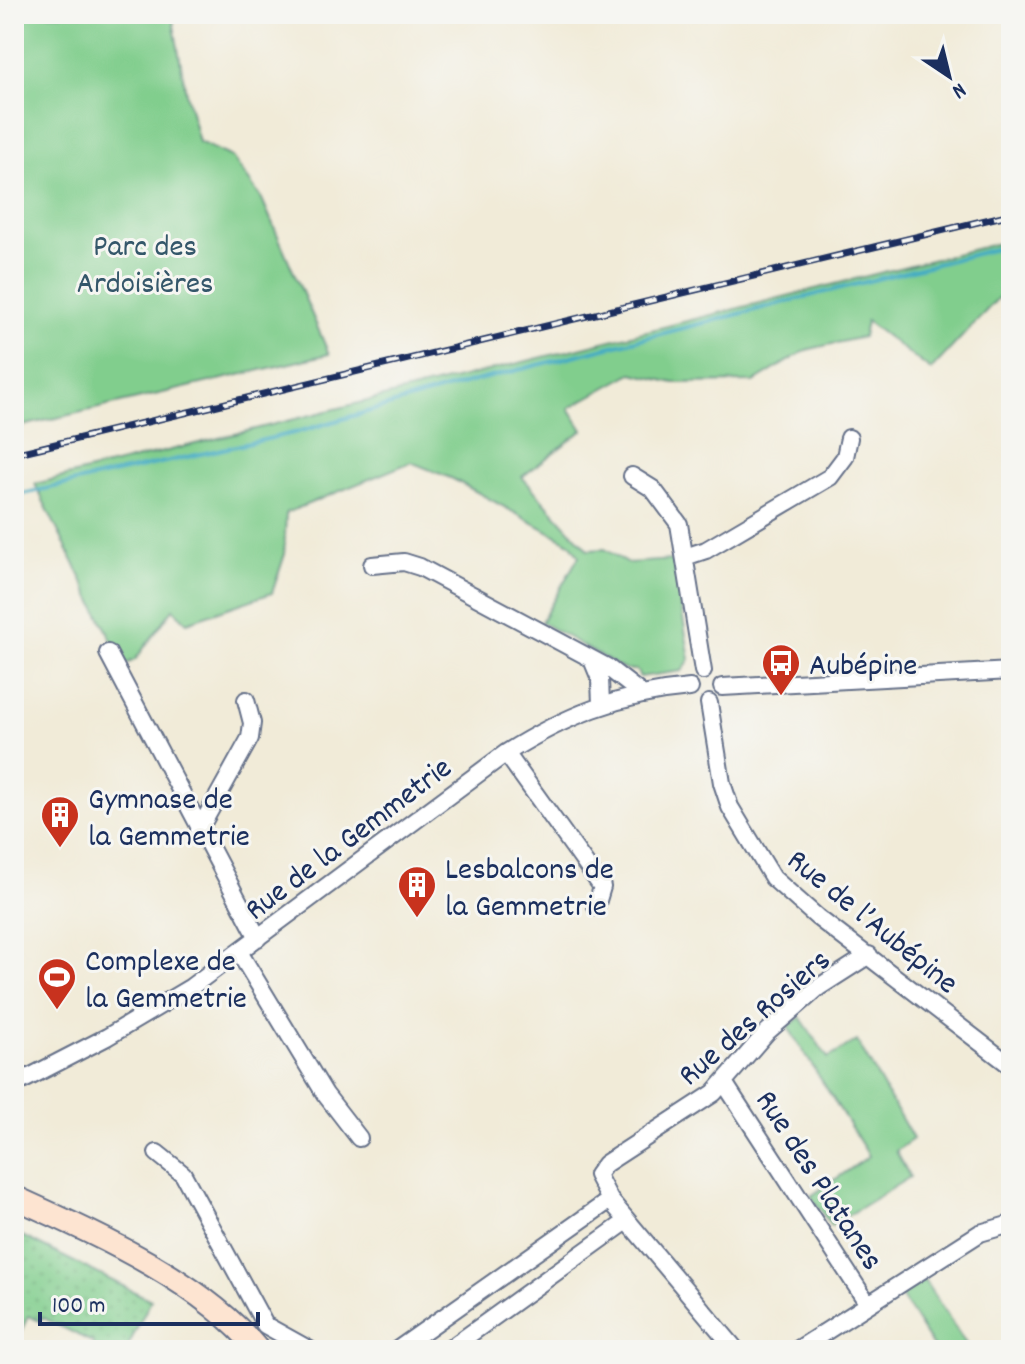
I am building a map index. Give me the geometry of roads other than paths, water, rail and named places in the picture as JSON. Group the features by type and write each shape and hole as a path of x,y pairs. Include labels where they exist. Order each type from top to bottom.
{"street":[{"path":"685,557 706,550 830,477 845,457 849,438"},
{"path":"632,476 653,489 679,524 703,671"},
{"path":"372,565 404,562 420,567 607,667 643,695"},
{"path":"108,653 258,938"},
{"path":"593,662 600,679 601,704"},
{"path":"703,671 718,677 722,687 717,699 709,703 695,699 690,688 695,676 703,671"},
{"path":"722,687 1011,671"},
{"name":"Rue de la Gemmetrie","path":"14,1085 110,1035 191,987 506,753 554,723 601,704 690,688"},
{"path":"199,830 250,738 252,723 246,700"},
{"name":"Rue de l’Aubépine","path":"709,703 722,783 756,855 788,894 1011,1066"},
{"path":"506,753 602,887 596,907"},
{"path":"239,952 325,1094 359,1138"},
{"name":"Rue des Rosiers","path":"610,1200 597,1175 605,1164 725,1084 767,1032 819,987 869,955"},
{"name":"Rue des Platanes","path":"725,1084 868,1304"},
{"path":"157,1153 183,1174 265,1325 310,1350"},
{"path":"14,1197 176,1280 227,1319 258,1350"},
{"path":"397,1350 610,1200 736,1350"},
{"path":"14,1210 162,1287 247,1350"},
{"path":"448,1350 627,1221"},
{"path":"797,1350 980,1233 1011,1224"}],"waterway":[{"path":"14,496 294,433 467,383 1011,245"}],"railway":[{"path":"14,454 1011,214"}],"place":[{"name":"Aubépine","path":"781,697"},
{"name":"Gymnase de la Gemmetrie","path":"60,849"},
{"name":"Lesbalcons de la Gemmetrie","path":"417,919"},
{"name":"Complexe de la Gemmetrie","path":"57,1011"}],"park label":[{"name":"Parc des Ardoisières","path":"145,262"}]}
